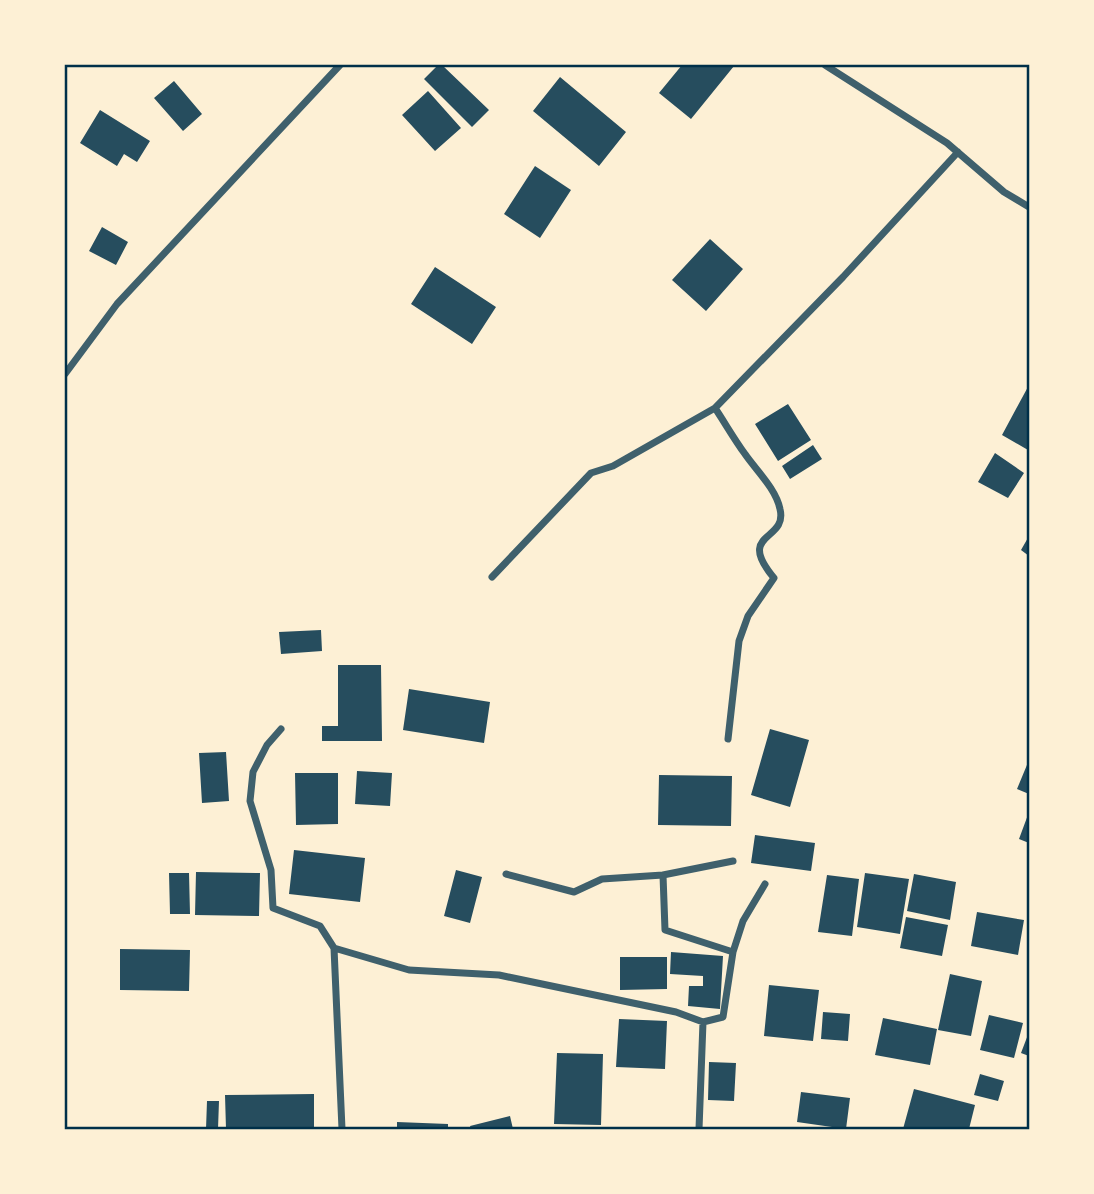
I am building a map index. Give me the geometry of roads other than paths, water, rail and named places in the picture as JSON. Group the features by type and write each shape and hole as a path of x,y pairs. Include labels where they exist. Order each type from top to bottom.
{"street":[{"path":"65,374 117,304 340,65"},
{"path":"825,65 947,143 1004,192 1029,207"},
{"path":"492,577 591,473 613,466 715,408 843,277 958,152"},
{"path":"715,408 769,487 780,507 781,517 777,527 761,542 758,552 774,578 748,616 739,641 728,738"},
{"path":"281,729 267,745 253,772 250,801 271,870 273,908 320,926 334,948 342,1129"},
{"path":"506,874 574,892 602,879 663,875 733,861"},
{"path":"663,875 665,930 733,952"},
{"path":"334,948 409,970 499,975 676,1012 703,1022 723,1017 733,952 743,921 765,884"},
{"path":"699,1129 703,1022"}]}
